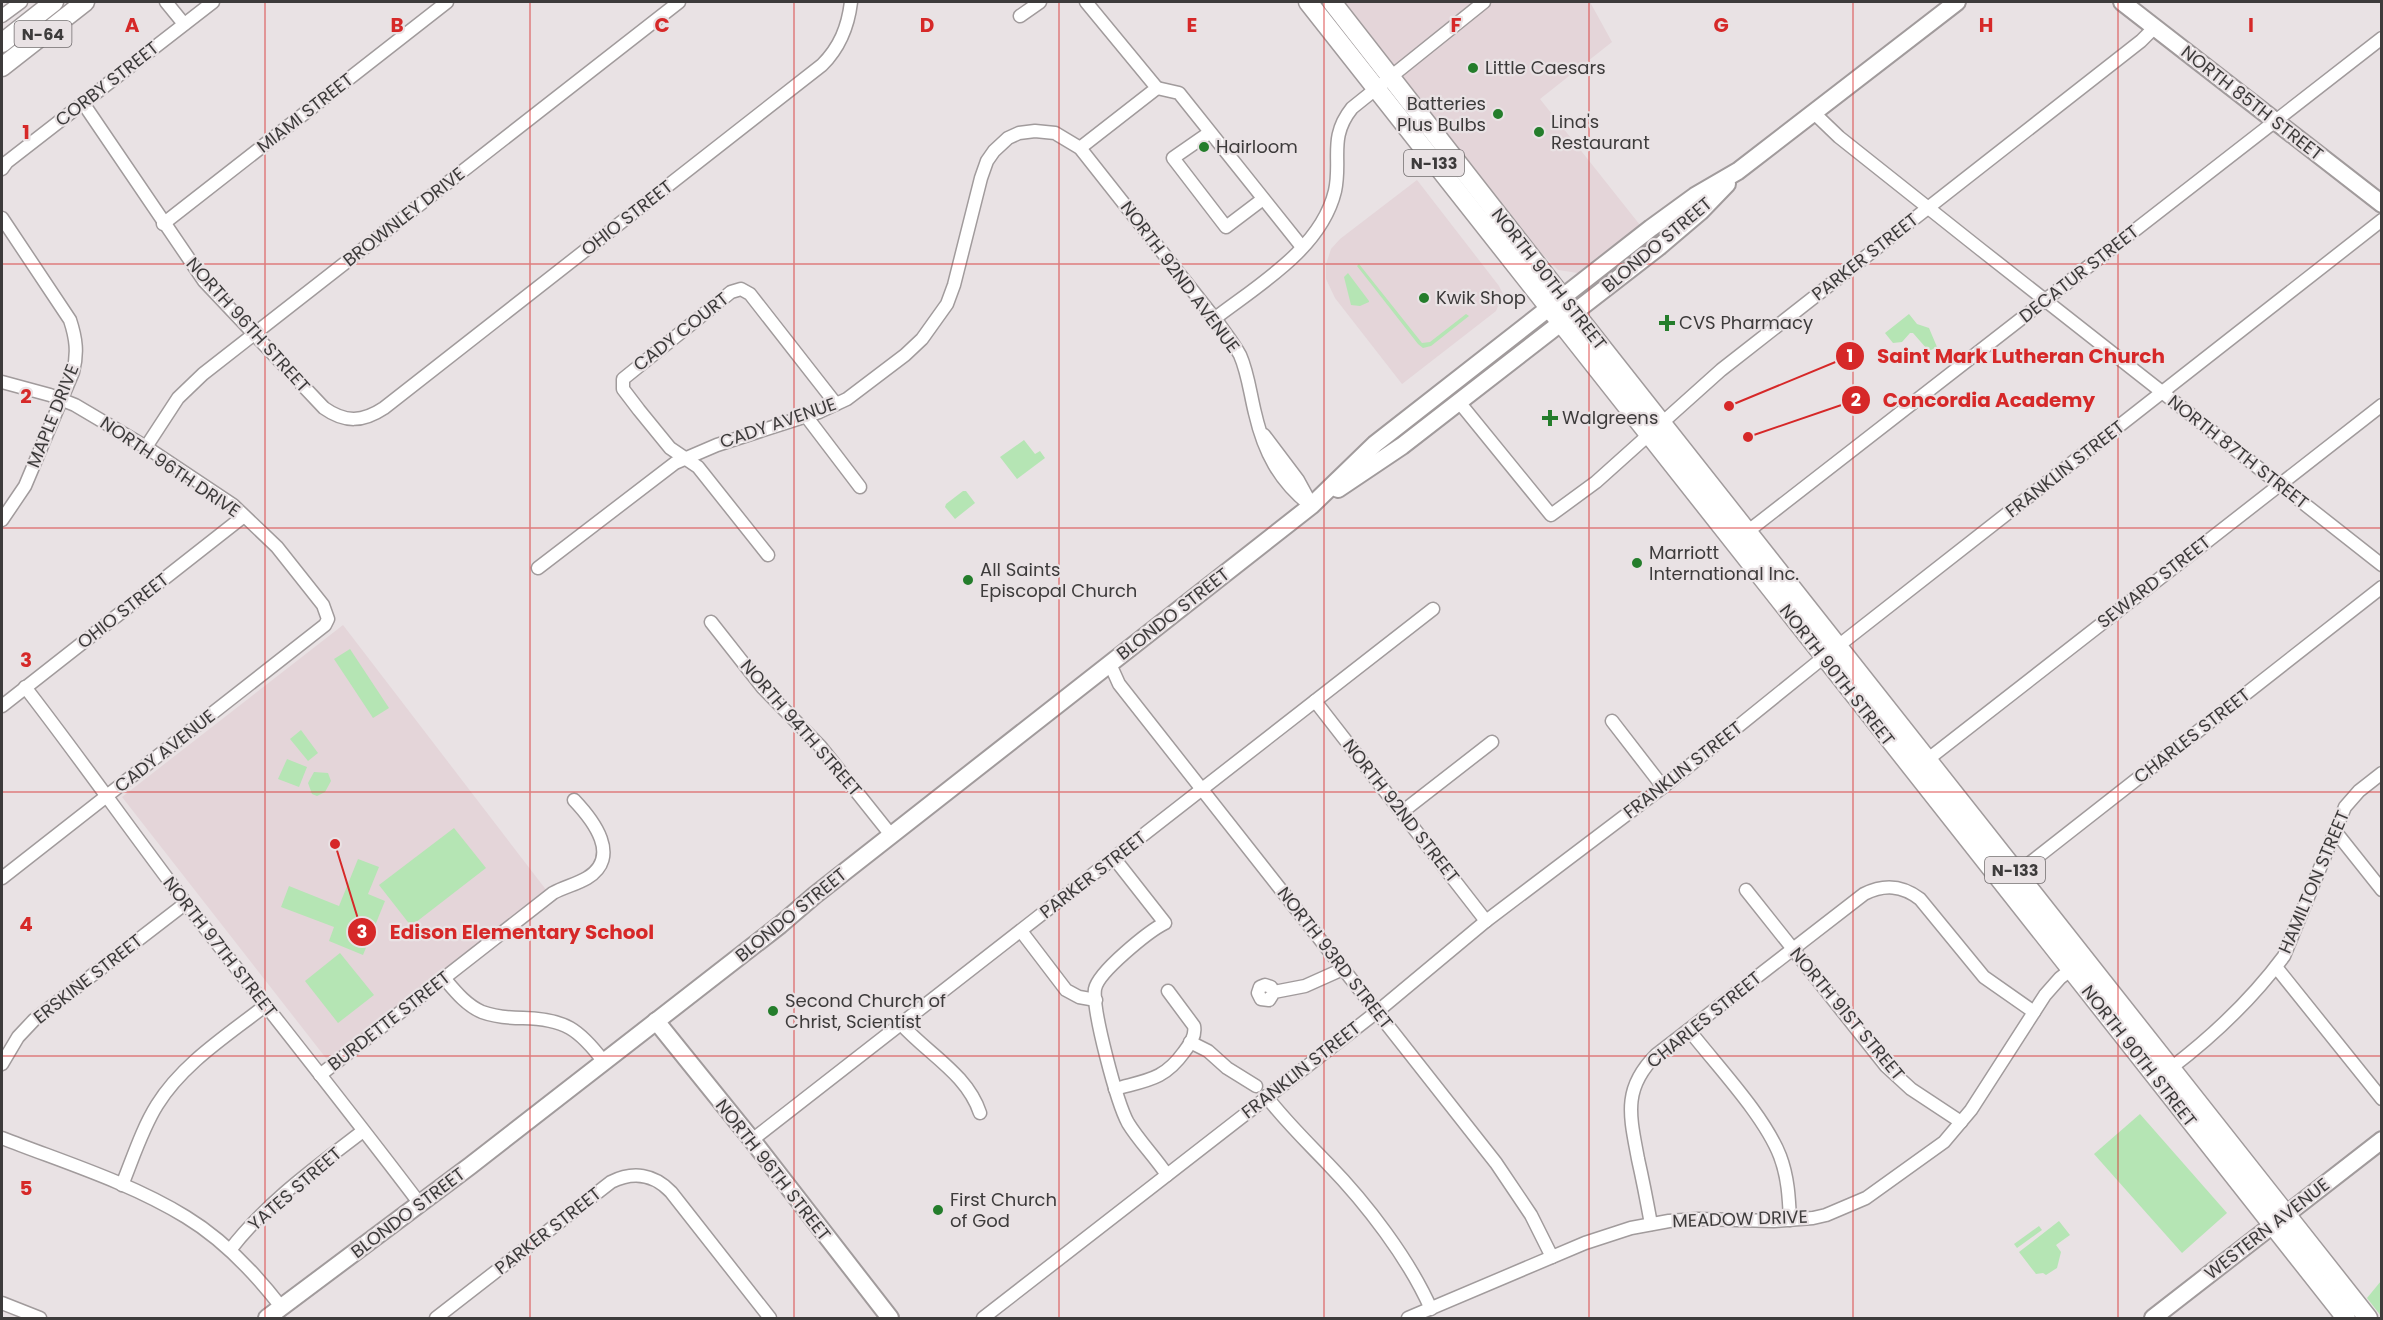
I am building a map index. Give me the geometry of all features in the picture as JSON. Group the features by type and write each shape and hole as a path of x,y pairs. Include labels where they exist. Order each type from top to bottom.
{"main road":[{"name":"N-64","path":"2,43 54,2"},
{"name":"N-64","path":"2,67 85,2"},
{"name":"NORTH 90TH STREET","path":"1308,2 1375,87 1561,311 1831,652 1927,760 2017,873 2078,964 2279,1220 2368,1318"},
{"name":"NORTH 90TH STREET","path":"1332,2 1390,75 1561,311"},
{"name":"BLONDO STREET","path":"1311,506 1375,444 1700,212 1738,171 1957,2"},
{"name":"NORTH 85TH STREET","path":"2122,2 2382,204"},
{"name":"BLONDO STREET","path":"267,1318 420,1204 656,1022 1311,506 1383,459 1459,402 1561,311"},
{"name":"NORTH 90TH STREET","path":"1655,428 1747,532 1831,652 2002,884 2078,964 2171,1068 2346,1318"},
{"name":"NORTH 96TH STREET","path":"656,1022 752,1140 890,1318"},
{"name":"WESTERN AVENUE","path":"2153,1318 2382,1140"}],"street":[{"path":"2,16 21,2"},
{"path":"166,2 184,24"},
{"name":"CORBY STREET","path":"2,168 213,2"},
{"name":"MIAMI STREET","path":"163,224 447,2"},
{"name":"BROWNLEY DRIVE","path":"146,447 185,390 679,2"},
{"name":"OHIO STREET","path":"375,414 822,65 841,40 846,29 851,2"},
{"path":"1020,16 1040,2"},
{"path":"1086,2 1157,88 1179,93 1302,247"},
{"path":"1214,319 1285,264 1320,224 1333,197 1336,179 1336,140 1342,123 1352,108 1375,87 1484,2"},
{"name":"PARKER STREET","path":"1459,402 1551,515 1596,482 1721,370 2141,41 2155,27"},
{"name":"DECATUR STREET","path":"1747,532 2382,38"},
{"path":"1077,145 1157,88"},
{"name":"NORTH 96TH STREET","path":"83,103 163,224 204,281 324,408 333,415 357,420 375,414"},
{"name":"NORTH 87TH STREET","path":"1814,112 1839,137 2382,565"},
{"name":"CADY AVENUE","path":"538,568 650,480 685,458 727,441 806,416 847,399 910,351 941,315 954,285 981,178 994,151 1008,138 1035,131 1055,133 1077,145"},
{"path":"1209,133 1173,158 1226,227 1263,199"},
{"name":"NORTH 92ND AVENUE","path":"1077,145 1214,319 1241,357 1258,426 1299,480 1311,506"},
{"name":"MAPLE DRIVE","path":"2,218 65,312 77,345 75,365 25,486 2,519"},
{"name":"FRANKLIN STREET","path":"983,1318 1378,1011 1486,921 1663,787 1831,652 2382,220"},
{"name":"CADY COURT","path":"685,458 670,448 639,410 623,388 623,379 731,292 741,289 750,294 836,404"},
{"name":"NORTH 96TH DRIVE","path":"2,382 61,399 88,412 219,494 277,547 323,605 327,613 327,622"},
{"name":"SEWARD STREET","path":"1927,760 2382,405"},
{"path":"806,416 860,487"},
{"path":"685,458 698,467 768,555"},
{"name":"OHIO STREET","path":"2,706 244,516"},
{"name":"CHARLES STREET","path":"2002,884 2382,587"},
{"name":"PARKER STREET","path":"752,1140 1433,609"},
{"name":"NORTH 94TH STREET","path":"711,621 763,688 820,746 891,835"},
{"name":"CADY AVENUE","path":"2,878 327,622"},
{"name":"NORTH 93RD STREET","path":"1110,664 1119,684 1378,1011 1513,1186 1531,1215 1552,1257"},
{"name":"NORTH 97TH STREET","path":"25,687 186,903 420,1204"},
{"name":"NORTH 92ND STREET","path":"1315,701 1486,921"},
{"path":"1612,721 1663,787"},
{"path":"1402,812 1492,742"},
{"name":"HAMILTON STREET","path":"2171,1068 2211,1037 2276,967 2291,944 2335,831 2351,799 2382,773"},
{"name":"BURDETTE STREET","path":"320,1075 553,893 585,879 598,868 603,854 602,839 586,812 574,800"},
{"path":"2335,831 2382,890"},
{"path":"1114,858 1165,924 1102,974 1095,989 1096,1009 1115,1089 1127,1120 1167,1175"},
{"name":"CHARLES STREET","path":"1651,1224 1631,1120 1630,1101 1636,1080 1647,1064 1861,895 1883,887 1895,887 1913,893 1984,977 2034,1012"},
{"name":"NORTH 91ST STREET","path":"1746,890 1886,1066 1911,1089 1961,1122"},
{"name":"ERSKINE STREET","path":"2,1064 18,1037 34,1020 186,903"},
{"path":"1021,931 1066,990 1079,997 1096,1000"},
{"name":"MEADOW DRIVE","path":"1408,1318 1606,1235 1651,1224 1698,1219 1790,1220 1826,1215 1866,1198 1944,1142 1961,1122 2053,985 2078,964"},
{"path":"2276,967 2382,1099"},
{"path":"1274,992 1305,986 1343,969"},
{"path":"444,978 464,1000 481,1011 506,1018 547,1019 569,1026 583,1036 604,1062"},
{"path":"1115,1089 1165,1073 1177,1063 1190,1042 1195,1031 1194,1026 1168,991"},
{"path":"122,1185 148,1122 170,1087 192,1065 266,1005"},
{"path":"902,1024 965,1084 975,1099 980,1113"},
{"path":"1689,1030 1759,1119 1774,1143 1787,1178 1790,1220"},
{"path":"1190,1042 1208,1051 1227,1068 1256,1086"},
{"path":"1266,1096 1292,1129 1341,1178 1395,1246 1415,1275 1431,1309"},
{"name":"YATES STREET","path":"230,1251 249,1226 273,1202 363,1131"},
{"path":"2,1137 122,1185 187,1217 257,1276 282,1308"},
{"name":"PARKER STREET","path":"441,1317 611,1182 630,1175 640,1175 656,1180 667,1188 770,1318"},
{"path":"2,1303 40,1318"}],"shaded area":[{"path":"1345,2 1590,2 1612,42 1540,99 1640,225 1578,273 1558,270 1541,253"},
{"path":"1417,180 1503,294 1496,311 1402,384 1335,298 1326,279 1326,264 1331,249 1340,239"},
{"path":"343,625 547,891 329,1062 122,797"}],"green space":[{"path":"1359,264 1422,343 1430,342 1466,314 1469,316 1431,346 1423,348 1357,266"},
{"path":"1348,273 1369,302 1360,306 1351,305 1344,277"},
{"path":"1909,314 1917,324 1929,328 1937,347 1927,349 1913,333 1910,333 1902,342 1893,343 1885,333"},
{"path":"1024,440 1035,454 1040,451 1045,458 1017,479 1000,457"},
{"path":"963,491 966,491 975,503 955,519 945,507"},
{"path":"350,649 389,708 373,718 334,659"},
{"path":"301,730 318,753 308,761 290,739"},
{"path":"287,759 307,767 299,787 278,779"},
{"path":"314,772 328,773 331,781 325,792 317,796 312,794 308,783"},
{"path":"454,828 486,868 411,926 379,885"},
{"path":"358,859 379,867 368,894 385,901 363,955 329,941 334,927 281,907 289,886 339,906"},
{"path":"340,953 374,995 338,1023 305,981"},
{"path":"2140,1114 2227,1213 2182,1253 2094,1154"},
{"path":"2059,1221 2070,1235 2056,1245 2061,1252 2057,1268 2046,1275 2036,1274 2019,1252"},
{"path":"2039,1226 2042,1230 2017,1248 2014,1244"},
{"path":"2381,1281 2381,1316 2367,1298"}],"place":[{"name":"Little Caesars","path":"1473,68"},
{"name":"Batteries Plus Bulbs","path":"1498,114"},
{"name":"Lina's Restaurant","path":"1539,132"},
{"name":"Hairloom","path":"1204,147"},
{"name":"Kwik Shop","path":"1424,298"},
{"name":"CVS Pharmacy","path":"1667,323"},
{"name":"Saint Mark Lutheran Church","path":"1729,406"},
{"name":"Walgreens","path":"1550,418"},
{"name":"Concordia Academy","path":"1748,437"},
{"name":"Marriott International Inc.","path":"1637,563"},
{"name":"All Saints Episcopal Church","path":"968,580"},
{"name":"Edison Elementary School","path":"335,844"},
{"name":"Second Church of Christ, Scientist","path":"773,1011"},
{"name":"First Church of God","path":"938,1210"}]}
